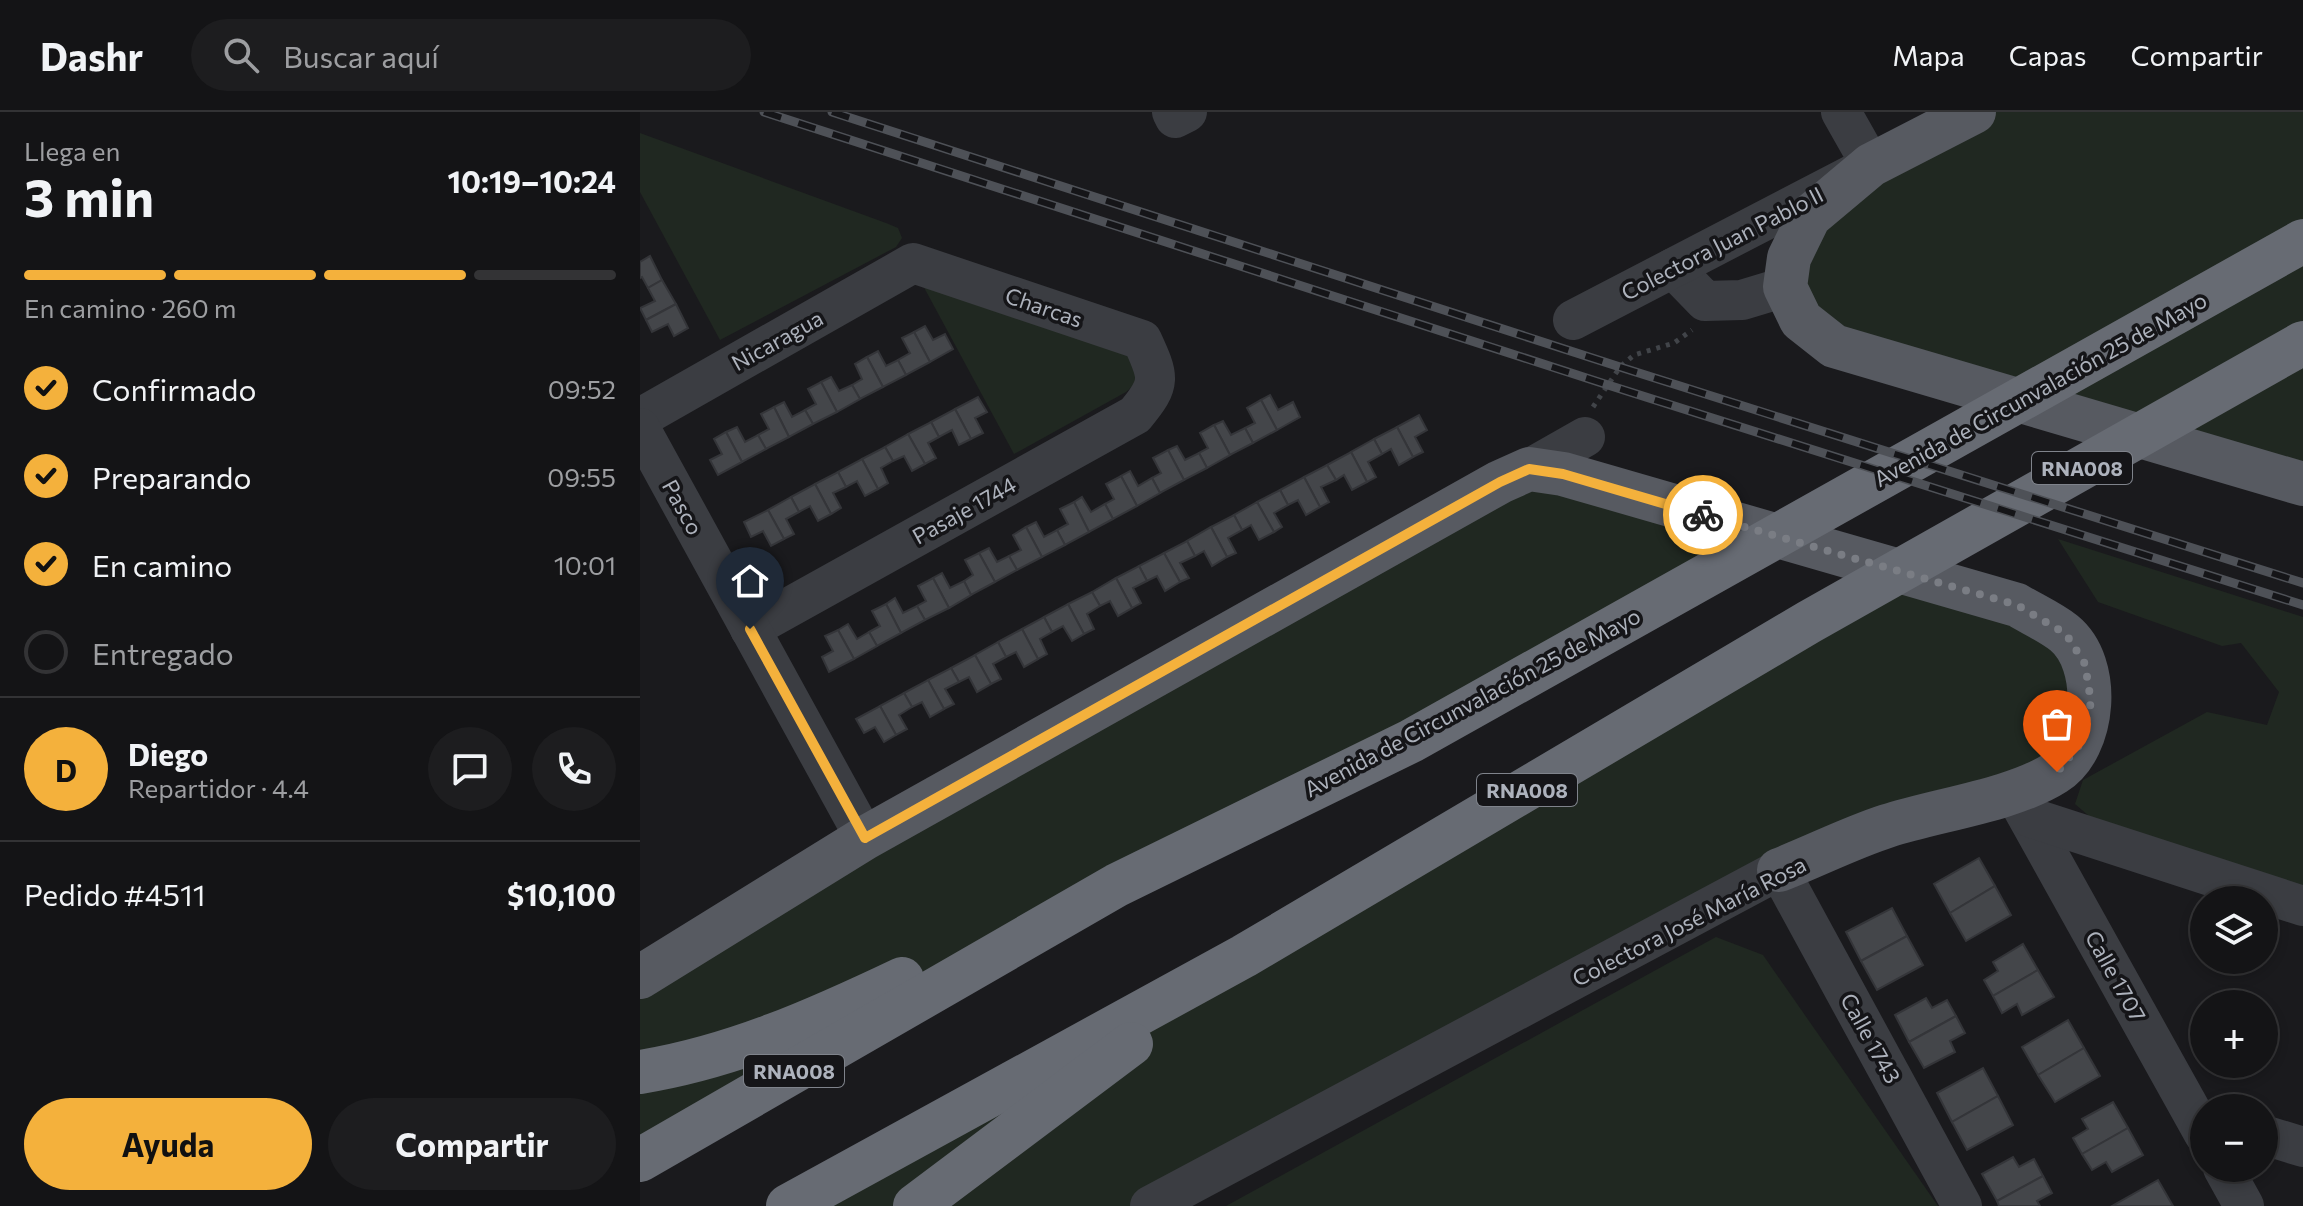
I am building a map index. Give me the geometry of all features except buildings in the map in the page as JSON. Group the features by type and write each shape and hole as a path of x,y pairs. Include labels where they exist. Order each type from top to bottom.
{"highway":[{"name":"Avenida de Circunvalación 25 de Mayo","path":"640,1160 1117,885 1411,741 2303,241"},
{"name":"RNA008","path":"788,1206 1244,956 1809,622 2288,352"},
{"path":"640,1072 715,1056 769,1038 1117,885"},
{"path":"915,1206 1244,956"}],"main road":[{"name":"Colectora Juan Pablo II","path":"1785,287 1789,258 1809,217 1871,165 1974,112"},
{"path":"1785,287 1801,320 1834,346 2303,484"},
{"name":"Colectora José María Rosa","path":"1514,475 1563,474 2017,605 2066,634 2085,664 2091,702 2081,743 2057,772 2021,804 1885,827 1779,870"},
{"path":"640,977 865,838 1514,475"}],"street":[{"path":"1841,112 1871,165"},
{"name":"Colectora Juan Pablo II","path":"1573,320 1871,165"},
{"name":"Charcas","path":"913,263 1142,340 1156,372"},
{"name":"Nicaragua","path":"640,418 913,263"},
{"path":"1673,268 1705,301 1742,300 1785,287"},
{"name":"Pasaje 1744","path":"750,629 1135,415 1152,395 1156,372"},
{"name":"Pasco","path":"640,428 865,838"},
{"path":"1514,475 1585,437"},
{"path":"2021,804 2303,906"},
{"name":"Calle 1707","path":"2021,804 2190,1103"},
{"name":"Colectora José María Rosa","path":"1150,1206 1779,870"},
{"name":"Calle 1743","path":"1779,870 1962,1206"},
{"path":"2278,1139 2303,1147"},
{"path":"2231,1182 2244,1206"}],"path":[{"path":"1585,437 1583,421 1620,367 1634,355 1674,343 1725,301"}],"shaded area":[{"path":"1974,112 2303,112 2303,484 1834,346 1789,258 1809,217"},
{"path":"640,133 886,223 898,228 902,238 896,247 720,340 640,192"},
{"path":"920,280 1133,349 1136,383 1126,392 1014,454"},
{"path":"1500,482 1769,540 640,1160 640,977"},
{"path":"2058,539 2303,617 2303,888 2096,822 2075,804 2083,780 2207,712 2267,725 2279,692 2241,643 2222,646 2098,602"},
{"path":"1891,576 2066,634 2081,743 1885,827 1150,1206 788,1206"},
{"path":"1716,937 1763,955 1938,1206 1226,1206"}],"railway":[{"path":"764,112 1608,385 2303,605"},
{"path":"832,112 1620,367 2303,583"}],"way so far":[{"path":"1703,515 2017,605 2066,634 2085,664 2091,702 2081,743 2057,772"}],"route":[{"path":"750,629 865,838 1500,482 1529,469 1563,474 1703,515"}]}
